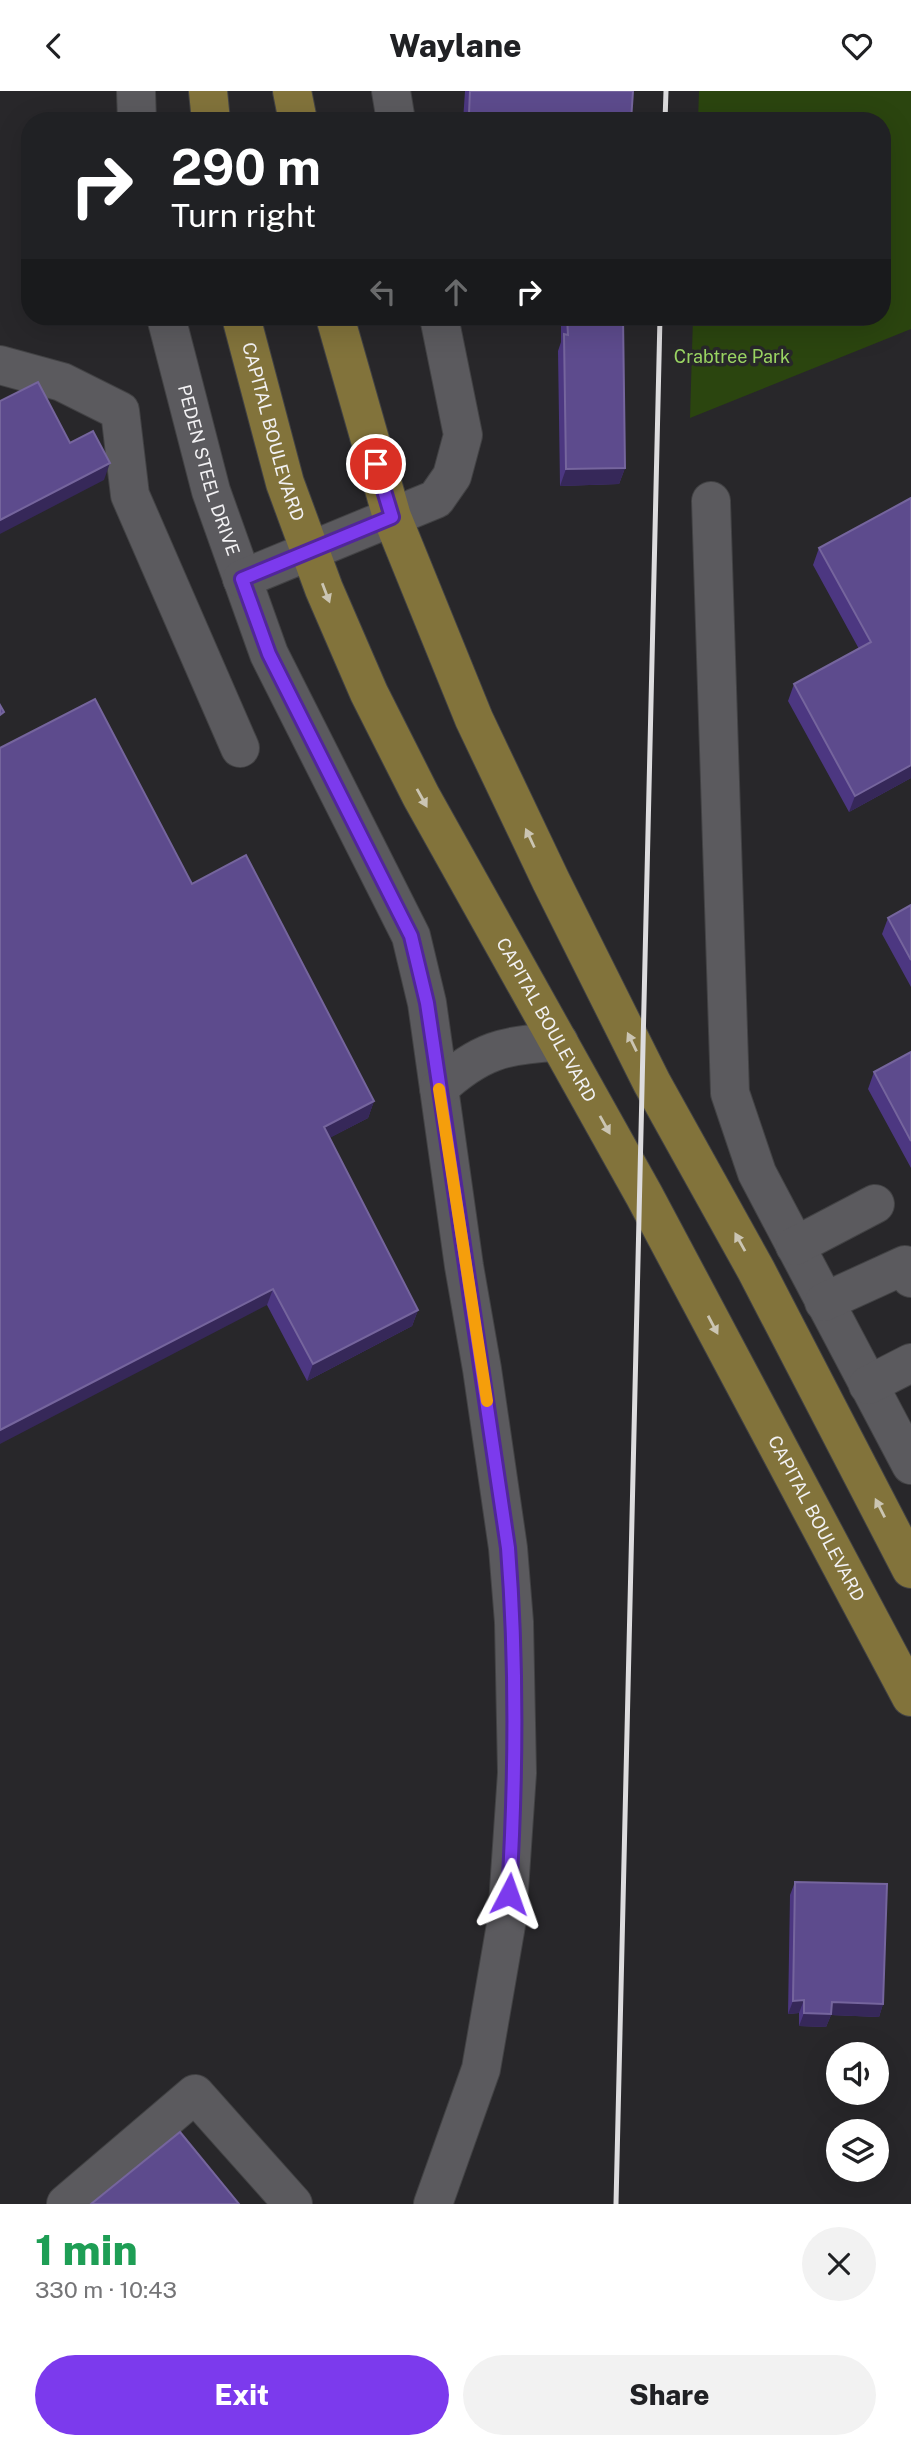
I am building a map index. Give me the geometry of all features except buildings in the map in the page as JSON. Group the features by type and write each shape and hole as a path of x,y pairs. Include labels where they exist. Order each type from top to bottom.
{"main road":[{"path":"208,91 210,112"},
{"path":"292,91 296,112"},
{"name":"CAPITAL BOULEVARD","path":"244,326 269,429 311,551 345,642 394,746 644,1195 911,1697"},
{"path":"338,326 392,517 474,719 652,1083 756,1270 911,1569"}],"street":[{"path":"136,91 137,112"},
{"path":"391,91 394,112"},
{"name":"PEDEN STEEL DRIVE","path":"168,326 211,491 269,654 411,936 427,1003 508,1548 514,1622 517,1773 507,1919 481,2069 433,2204"},
{"path":"242,579 436,499 452,477 463,435 441,326"},
{"path":"0,365 62,382 120,411 130,495 240,748"},
{"path":"711,501 730,1093 757,1173 911,1465"},
{"path":"439,1088 474,1058 510,1047 559,1042"},
{"path":"795,1246 875,1204"},
{"path":"824,1302 905,1265 911,1278"},
{"path":"868,1385 911,1363"},
{"path":"66,2204 195,2094 293,2204"}],"green space":[{"name":"Crabtree Park","path":"699,91 911,91 911,329 690,418 693,326 891,326 891,112 698,112"}],"railway":[{"path":"665,112 666,91"},
{"path":"616,2204 660,326"}],"slow traffic":[{"path":"439,1089 464,1266 487,1401"}],"route":[{"path":"376,464 392,517 242,579 269,654 411,936 427,1003 508,1548 514,1622 517,1773 509,1894"}]}
